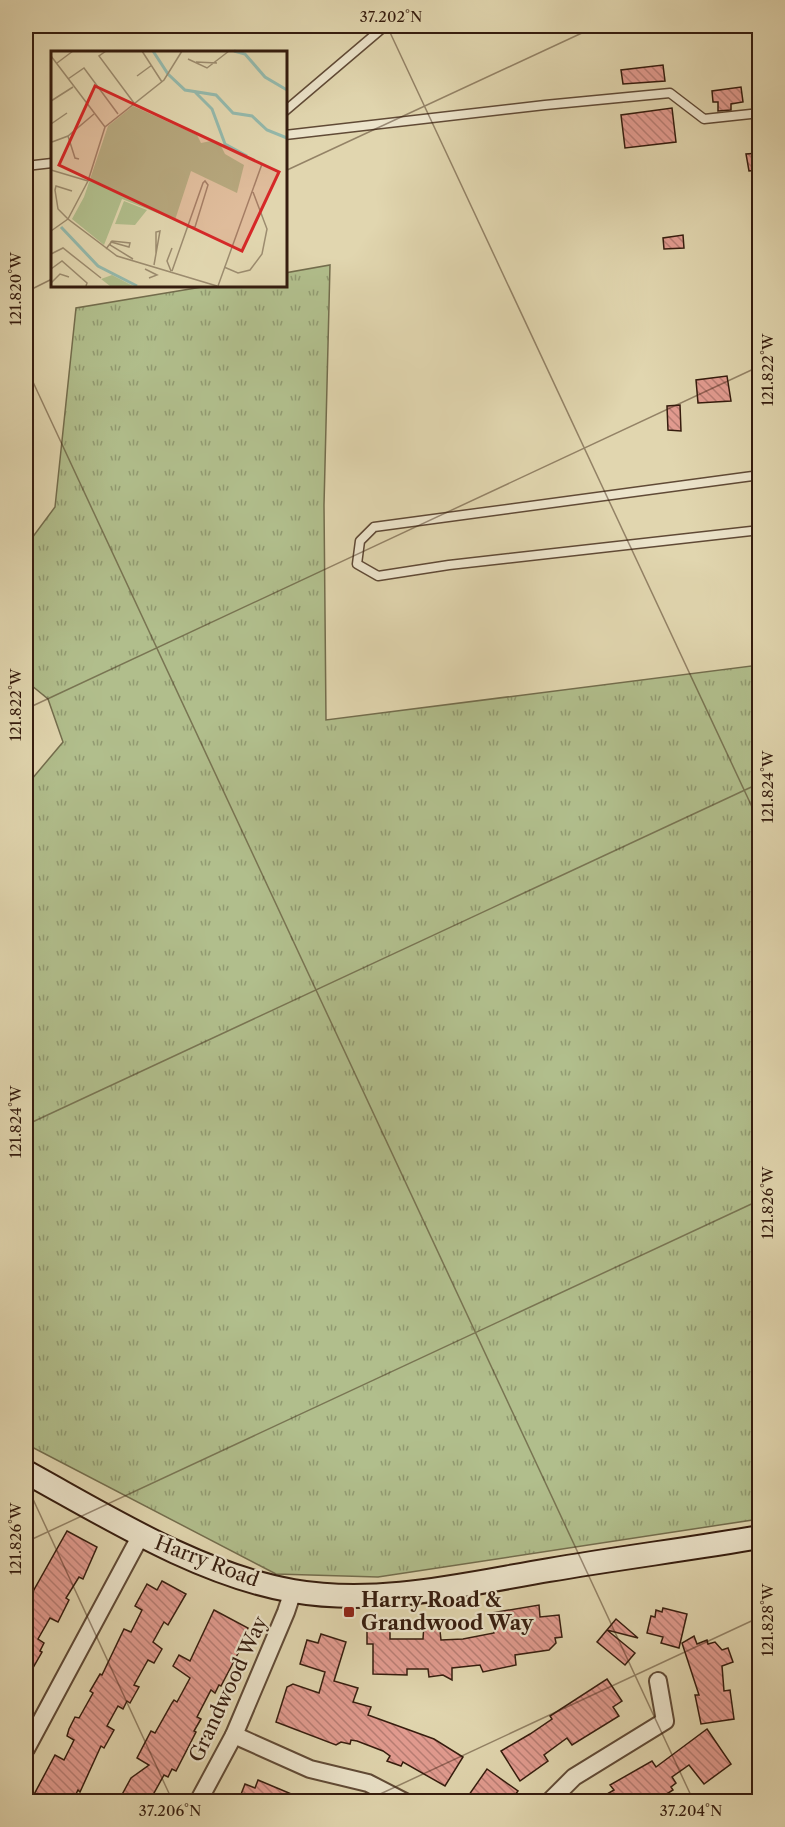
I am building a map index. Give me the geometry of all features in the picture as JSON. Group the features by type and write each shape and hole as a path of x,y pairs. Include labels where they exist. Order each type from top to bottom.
{"street":[{"name":"Harry Road","path":"26,1472 141,1535 236,1576 292,1591 334,1596 381,1596 759,1537"},
{"path":"26,1749 141,1535"},
{"name":"Grandwood Way","path":"198,1802 234,1735 292,1591"},
{"path":"549,1802 574,1777 665,1720 658,1681"},
{"path":"234,1735 310,1769 368,1784 405,1802"}],"lane":[{"path":"286,110 385,26"},
{"path":"286,135 670,93 704,119 759,113"},
{"path":"26,166 51,163"},
{"path":"759,475 374,527 360,541 357,564 378,576 448,565 759,530"}],"green space":[{"path":"330,265 324,505 326,720 759,665 759,1519 378,1577 276,1574 26,1444 26,786 63,742 48,699 26,681 26,546 55,507 76,308 208,286 286,286 286,273"}],"building":[{"path":"663,65 665,81 623,84 621,70"},
{"path":"741,87 743,102 731,104 731,110 718,111 718,102 713,102 712,91"},
{"path":"672,108 676,142 625,148 621,115"},
{"path":"759,153 759,170 749,171 746,154"},
{"path":"683,235 684,248 664,249 663,238"},
{"path":"727,376 731,401 698,403 696,380"},
{"path":"680,405 681,431 668,430 667,406"},
{"path":"67,1531 97,1547 83,1579 79,1577 66,1598 69,1600 58,1622 50,1618 38,1639 44,1643 40,1651 42,1652 26,1680 26,1604"},
{"path":"162,1581 186,1594 168,1625 164,1622 153,1642 162,1649 154,1663 148,1660 134,1685 139,1687 130,1703 127,1701 123,1709 118,1706 107,1726 114,1730 104,1748 101,1746 80,1792 78,1790 72,1802 30,1802 55,1755 64,1760 74,1740 67,1736 69,1729 75,1717 79,1718 93,1693 90,1691 100,1674 102,1675 124,1629 131,1632 142,1610 135,1606 147,1584 157,1590"},
{"path":"539,1605 540,1617 559,1615 562,1637 555,1638 556,1643 549,1650 515,1655 516,1665 483,1672 480,1665 452,1668 452,1680 443,1675 429,1677 428,1669 407,1669 407,1675 373,1674 373,1644 367,1644 367,1628 390,1628 390,1639 423,1639 424,1624 439,1622 441,1640 463,1639 494,1633 491,1613"},
{"path":"663,1608 687,1614 679,1648 661,1643 663,1637 647,1633 651,1616 655,1617 656,1610 662,1612"},
{"path":"214,1610 248,1628 242,1640 244,1642 221,1686 219,1685 215,1693 211,1690 197,1717 201,1719 194,1731 196,1732 176,1771 172,1769 168,1777 164,1775 149,1802 118,1802 131,1778 149,1765 137,1758 151,1731 155,1733 174,1700 177,1702 190,1678 173,1666 179,1655 190,1661"},
{"path":"616,1619 638,1638 607,1630 635,1653 625,1665 597,1642"},
{"path":"321,1634 346,1642 334,1681 358,1688 353,1702 371,1707 368,1715 434,1739 463,1757 445,1786 403,1762 401,1766 387,1761 390,1756 383,1751 357,1741 351,1740 350,1744 341,1742 336,1745 276,1722 287,1687 293,1684 319,1693 325,1672 300,1664 307,1640 318,1643"},
{"path":"694,1636 697,1644 707,1640 708,1644 715,1642 722,1650 728,1648 733,1662 722,1666 724,1691 730,1690 734,1719 701,1724 695,1695 699,1695 682,1643"},
{"path":"607,1679 622,1701 613,1707 619,1716 572,1745 567,1738 544,1755 548,1761 520,1781 501,1751 530,1734 552,1719 550,1716"},
{"path":"707,1729 731,1764 704,1784 689,1765 672,1777 676,1783 671,1787 673,1790 654,1802 611,1802 607,1794 614,1790 610,1785 652,1761 656,1767"},
{"path":"487,1769 518,1791 510,1802 464,1802"},
{"path":"258,1780 308,1802 238,1802 245,1784 255,1788"}],"place":[{"name":"Harry Road & Grandwood Way","path":"349,1612"}]}
